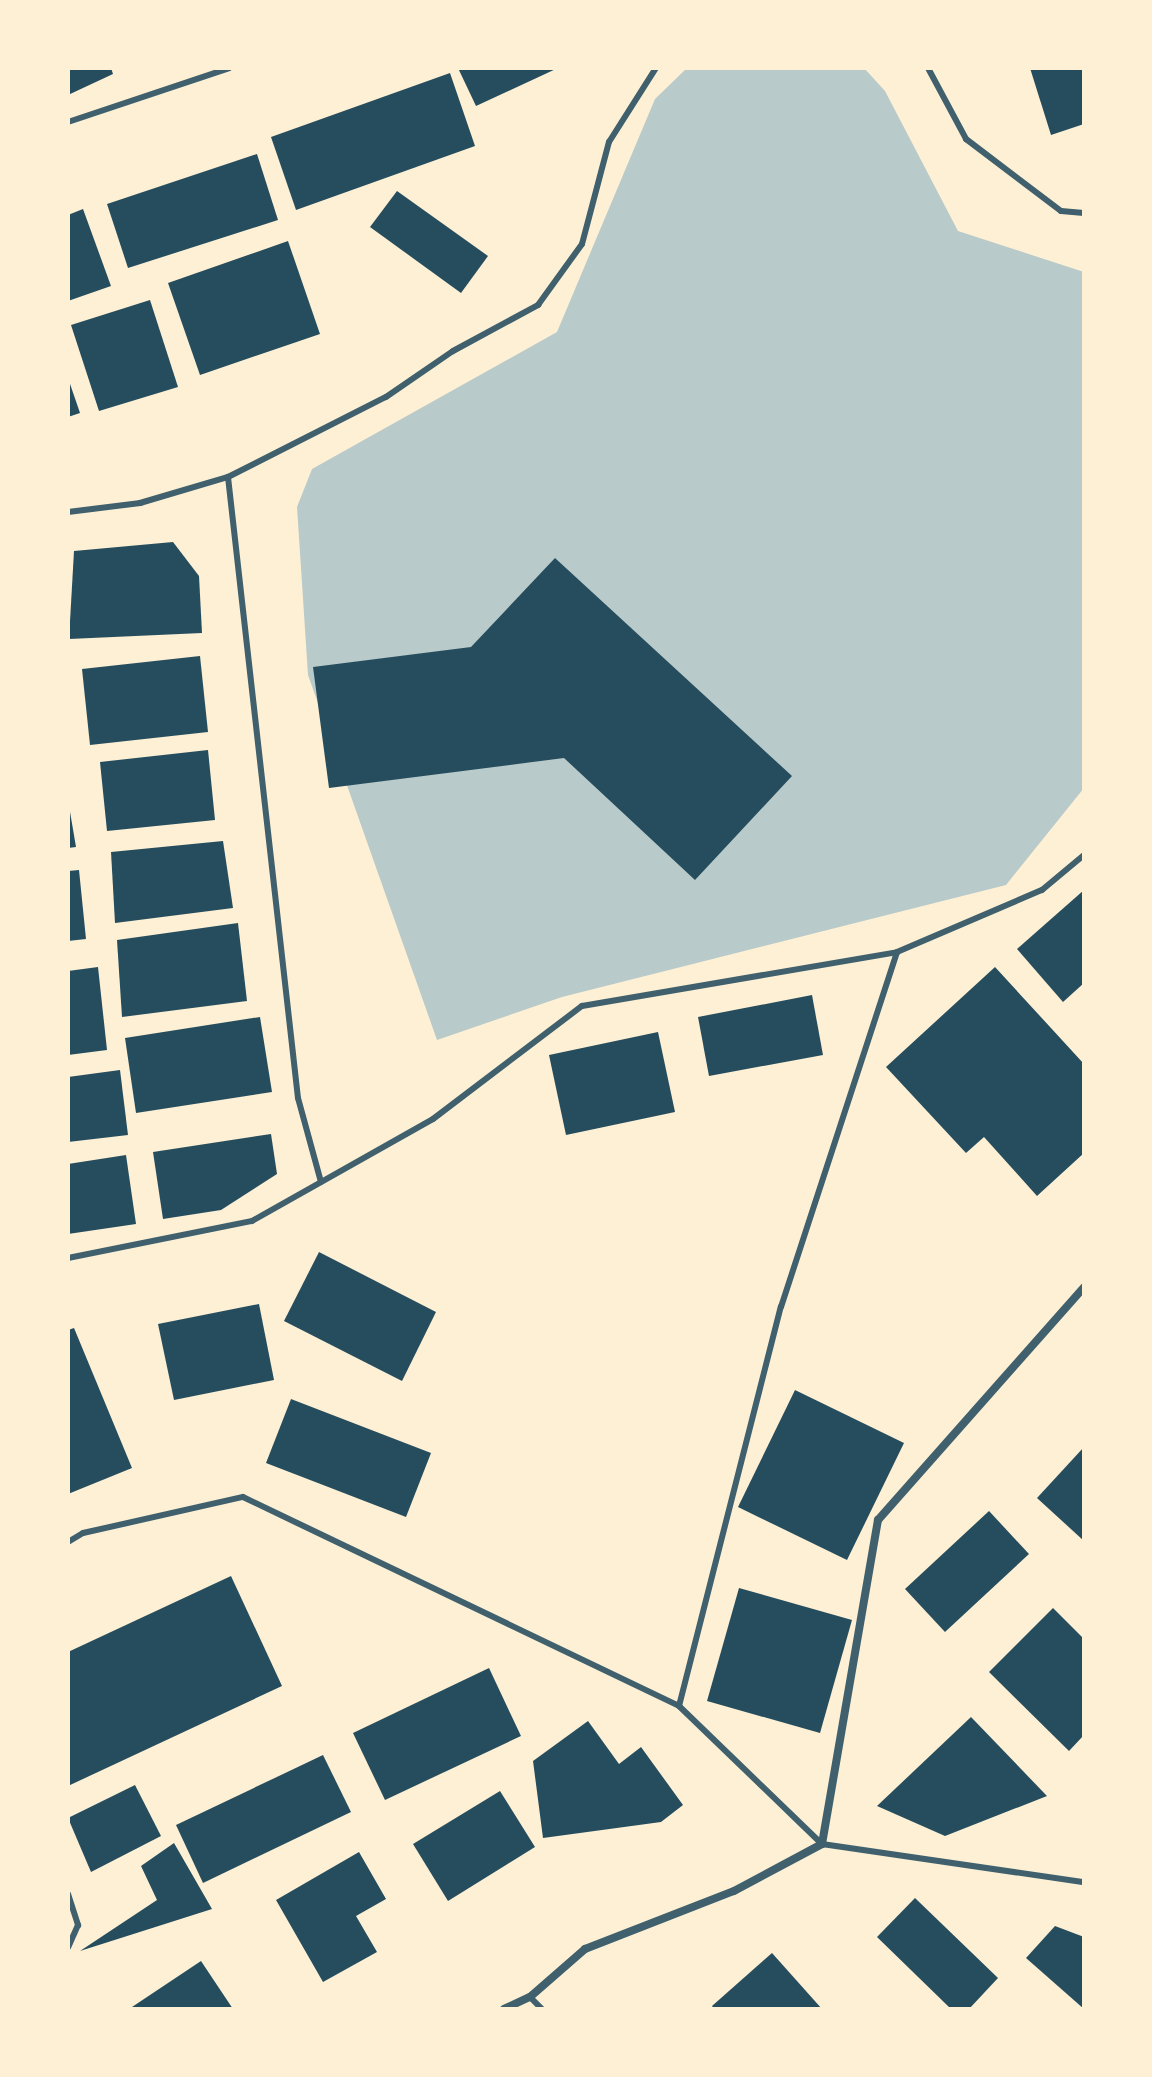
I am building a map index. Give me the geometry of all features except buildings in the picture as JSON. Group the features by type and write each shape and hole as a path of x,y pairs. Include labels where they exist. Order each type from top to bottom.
{"street":[{"path":"504,2009 530,1997 585,1949 734,1891 822,1844 878,1520 1084,1287"}],"lane":[{"path":"68,122 229,68"},
{"path":"68,512 140,503 228,477 386,397 453,351 538,305 582,244 609,142 656,68"},
{"path":"928,68 966,139 1061,211 1084,213"},
{"path":"228,477 298,1098 321,1182"},
{"path":"68,1258 252,1221 433,1119 582,1006 897,952 1042,890 1084,855"},
{"path":"679,1706 781,1307 897,952"},
{"path":"68,1542 83,1533 243,1497 679,1706 822,1844 1084,1882"},
{"path":"68,1894 78,1925 68,1947"},
{"path":"530,1997 542,2009"}],"shaded area":[{"path":"687,68 864,68 885,91 958,231 1084,272 1084,788 1006,885 562,997 437,1040 308,675 297,507 312,469 557,332 655,99"}]}
